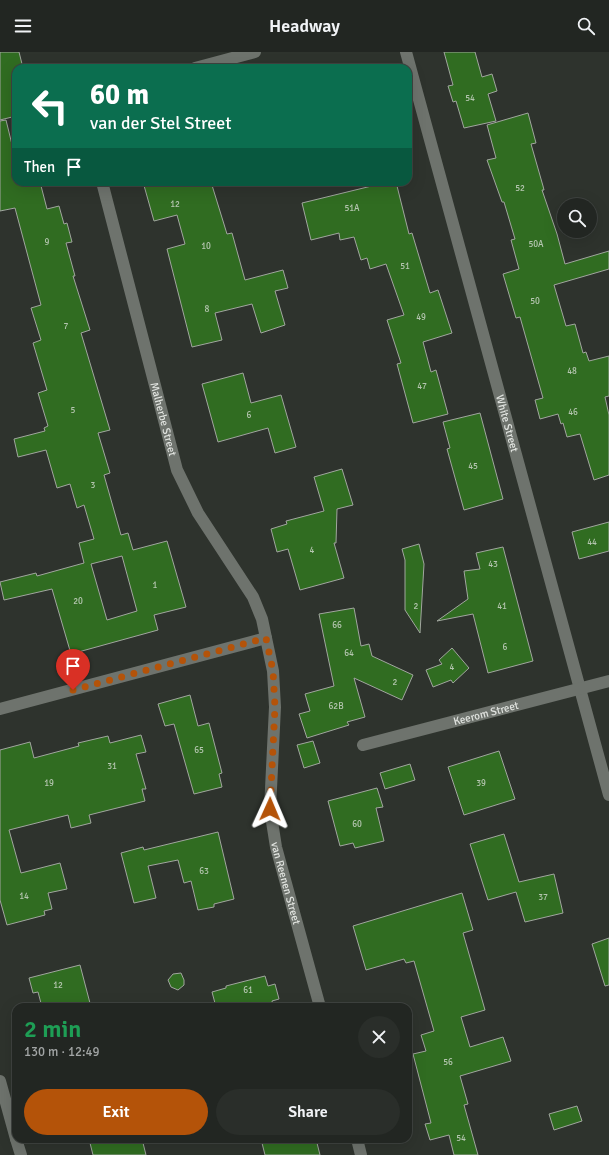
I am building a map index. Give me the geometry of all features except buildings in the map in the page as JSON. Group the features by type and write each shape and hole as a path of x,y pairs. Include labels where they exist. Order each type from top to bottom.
{"street":[{"path":"210,64 255,52"},
{"name":"White Street","path":"406,52 409,64"},
{"name":"White Street","path":"412,74 609,795"},
{"name":"Malherbe Street","path":"103,186 177,470 198,513 253,596 262,619 266,638"},
{"path":"0,709 266,638"},
{"name":"van Reenen Street","path":"266,638 273,671 275,707 270,809 276,847 319,1003"},
{"name":"Keerom Street","path":"364,745 609,681"},
{"path":"0,1081 12,1124"},
{"path":"17,1143 21,1155"},
{"path":"358,1143 361,1155"}],"route":[{"path":"73,690 234,648 266,638 273,671 275,707 270,809"}]}
